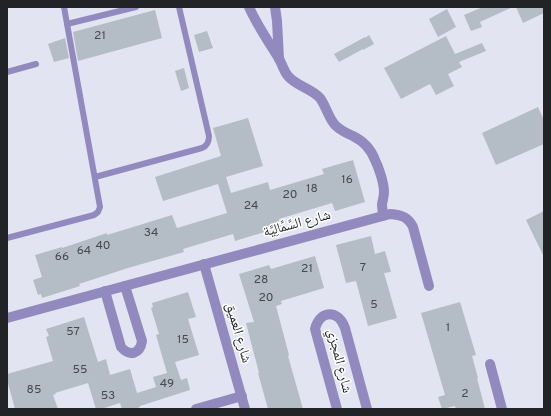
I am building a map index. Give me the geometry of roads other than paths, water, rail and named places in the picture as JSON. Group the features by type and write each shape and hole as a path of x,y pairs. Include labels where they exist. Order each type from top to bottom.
{"street":[{"path":"249,7 260,29 279,59 282,68 288,76 294,82 308,89 319,97 336,126 360,140 372,154 375,159 384,189 382,204 383,216"},
{"path":"275,7 278,22 279,59"},
{"name":"شارع السَّمَّالِيَّة","path":"7,318 390,214 398,214 410,222 429,286"},
{"name":"شارع العميق","path":"204,264 246,409"},
{"path":"106,291 121,347 126,352 131,353 137,351 141,347 142,341 125,286"},
{"name":"شارع المجزي","path":"337,409 315,329 317,322 322,316 330,314 343,320 367,409"},
{"path":"490,364 502,409"},
{"path":"196,409 242,396"}],"lane":[{"path":"7,238 96,214 100,207 64,7"},
{"path":"67,24 136,7"},
{"path":"95,177 202,148 208,142 208,136 179,7"},
{"path":"7,72 36,64"}]}
